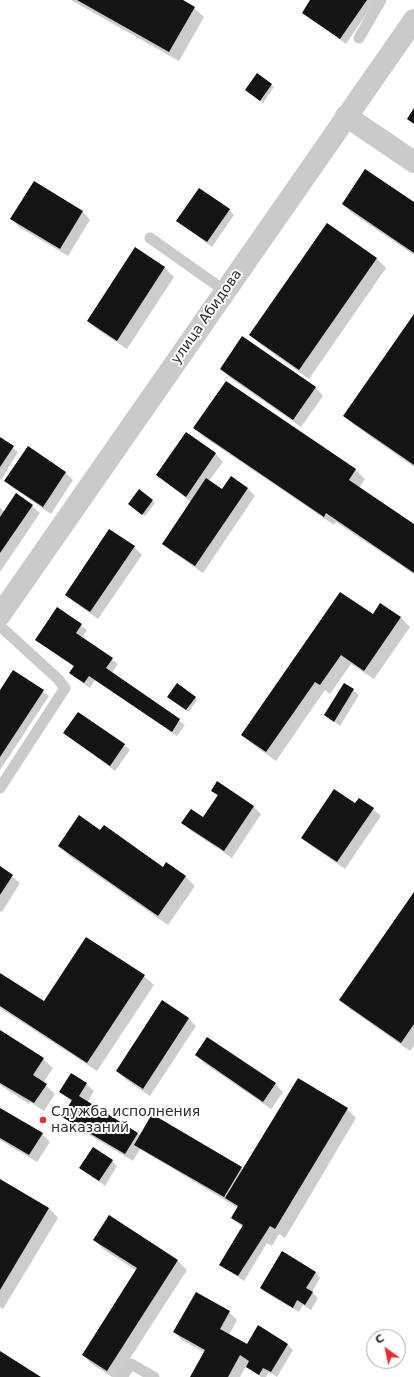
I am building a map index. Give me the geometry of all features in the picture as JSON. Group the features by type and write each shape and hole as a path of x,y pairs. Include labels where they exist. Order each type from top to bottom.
{"street":[{"name":"улица Абидова","path":"0,615 414,20"},
{"path":"346,116 414,162"}],"lane":[{"path":"359,38 381,0"},
{"path":"150,238 225,291"},
{"path":"0,626 58,679 65,688 0,788"},
{"path":"122,1377 131,1364 154,1377"}],"building":[{"path":"77,0 183,0 195,7 169,52"},
{"path":"310,0 367,0 340,39 302,13"},
{"path":"257,73 272,84 260,101 245,90"},
{"path":"414,108 414,124 407,119"},
{"path":"365,169 414,202 414,253 342,204"},
{"path":"34,181 83,211 60,249 10,219"},
{"path":"199,188 230,209 207,242 176,221"},
{"path":"327,223 377,258 299,370 249,335"},
{"path":"135,247 165,267 117,341 87,321"},
{"path":"414,314 414,465 343,416"},
{"path":"242,336 316,387 293,420 220,369"},
{"path":"226,381 356,469 349,480 414,524 414,573 326,513 324,517 193,428"},
{"path":"186,432 216,453 186,497 156,475"},
{"path":"0,437 14,446 0,467"},
{"path":"28,446 66,472 43,507 4,481"},
{"path":"231,476 248,488 195,566 162,544 206,478 222,489"},
{"path":"139,489 153,500 142,515 128,504"},
{"path":"16,493 33,505 0,553 0,517"},
{"path":"109,529 135,546 90,612 65,595"},
{"path":"340,592 373,614 380,603 401,617 364,671 341,655 320,685 315,682 266,752 241,735"},
{"path":"57,607 82,624 76,633 113,658 106,668 180,719 172,732 89,676 84,683 69,673 74,666 35,640"},
{"path":"13,670 44,690 0,757 0,690"},
{"path":"177,683 196,697 186,710 167,697"},
{"path":"344,683 354,689 334,722 324,715"},
{"path":"78,712 125,744 110,766 63,733"},
{"path":"217,781 254,806 224,851 181,823 191,809 203,817 218,795 211,791"},
{"path":"334,789 355,803 359,798 374,808 337,862 301,838"},
{"path":"79,815 100,830 104,825 163,867 166,862 186,876 158,916 58,846"},
{"path":"0,866 13,875 0,895"},
{"path":"414,892 414,1024 401,1043 339,1000"},
{"path":"86,937 145,975 87,1063 0,1006 0,973 44,1001"},
{"path":"162,1000 189,1018 143,1089 116,1071"},
{"path":"0,1030 44,1058 33,1075 47,1084 34,1103 0,1083"},
{"path":"207,1037 276,1083 263,1102 195,1055"},
{"path":"71,1073 87,1083 79,1096 138,1133 125,1154 62,1117 72,1100 59,1092"},
{"path":"298,1078 348,1108 275,1229 270,1226 238,1276 219,1265 243,1225 231,1218 238,1206 225,1198"},
{"path":"0,1108 43,1133 29,1155 0,1138"},
{"path":"152,1114 242,1167 224,1197 134,1145"},
{"path":"93,1147 113,1160 99,1181 79,1168"},
{"path":"0,1179 49,1208 0,1290"},
{"path":"109,1215 178,1260 107,1371 82,1355 137,1268 93,1240"},
{"path":"282,1251 316,1272 306,1288 313,1292 305,1305 297,1300 293,1308 260,1288"},
{"path":"196,1292 230,1311 220,1329 247,1344 258,1325 288,1344 271,1372 263,1368 259,1375 246,1367 249,1361 240,1355 228,1377 190,1377 205,1350 173,1332"},
{"path":"0,1351 41,1377 0,1377"}],"place":[{"name":"Служба исполнения наказаний","path":"43,1120"}]}
